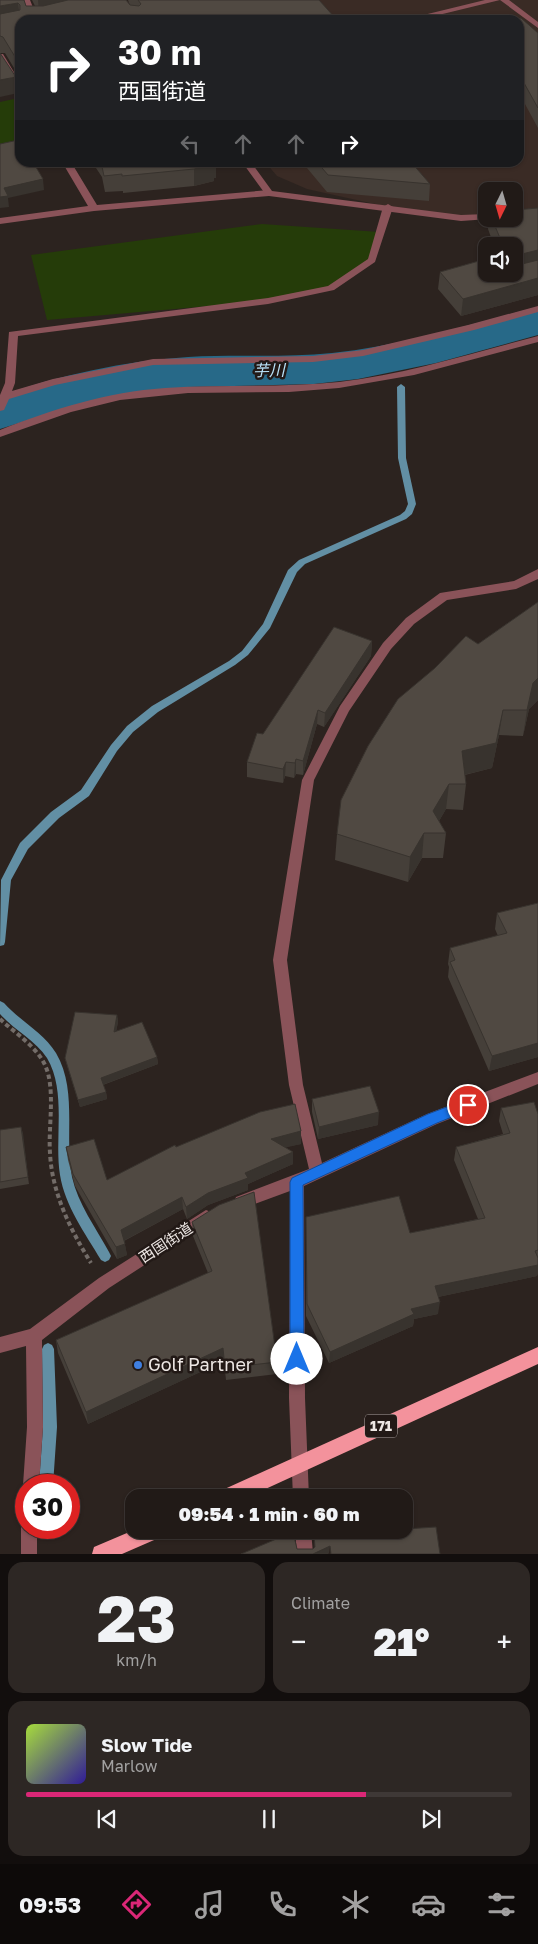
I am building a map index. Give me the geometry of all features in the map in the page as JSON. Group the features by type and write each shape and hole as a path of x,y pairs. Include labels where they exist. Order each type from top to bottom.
{"highway":[{"name":"171","path":"243,1489 538,1355"},
{"path":"101,1554 134,1539"}],"street":[{"path":"26,0 32,15"},
{"path":"429,15 496,0"},
{"path":"504,0 524,15"},
{"path":"524,15 538,26"},
{"path":"0,56 15,81"},
{"path":"69,167 94,208"},
{"path":"250,167 269,194"},
{"path":"0,221 94,208 269,194 388,207 461,218 478,218"},
{"path":"2,401 10,382 13,334 268,301 331,288 372,260 388,207"},
{"path":"2,401 88,374 152,362 298,360 363,353 436,337 538,309"},
{"path":"0,434 70,408 114,397 162,391 285,389 341,385 413,372 538,339"},
{"path":"317,1171 296,1085 280,960 308,780 344,709 387,646 410,621 444,596 516,585 538,574"},
{"name":"西国街道","path":"0,1346 34,1336 104,1283 214,1212 296,1182 432,1119 538,1078"},
{"path":"296,1182 300,1489"},
{"path":"32,1474 35,1427 34,1336"},
{"path":"29,1539 29,1554"},
{"path":"304,1539 305,1554"}],"path":[{"path":"0,1018 33,1048 45,1066 49,1083 50,1152 53,1180 60,1203 76,1237 104,1283"}],"shaded area":[{"path":"140,0 538,0 538,214 523,216 523,182 478,182 478,217 461,218 388,207 307,189 277,176 269,167 524,167 524,15 152,15"}],"green space":[{"path":"14,99 15,100 15,147 0,150 0,102"},
{"path":"262,224 380,232 372,260 331,288 268,301 47,320 31,255"}],"building":[{"path":"0,0 24,0 26,6 43,6 68,0 126,0 130,5 139,6 141,4 138,0 319,0 332,15 15,15 15,57 3,37 0,36 0,14 20,10 20,5 18,3 0,6"},
{"path":"524,21 538,33 538,108 524,83"},
{"path":"0,53 15,77 0,80"},
{"path":"15,141 15,167 36,167 43,179 4,188 8,196 0,197 0,144"},
{"path":"102,167 202,167 122,176 122,174 104,176"},
{"path":"321,167 415,167 430,184 328,175"},
{"path":"538,208 538,250 523,254 523,237 500,237 496,228 522,228 523,209"},
{"path":"538,260 538,278 463,299 440,272 478,261 478,282 523,282 523,264"},
{"path":"538,602 538,678 533,683 527,710 503,710 496,743 462,751 466,784 449,784 433,811 446,833 424,833 410,857 337,834 341,800 368,746 398,699 435,668 466,636 478,644"},
{"path":"334,627 372,641 325,713 318,710 303,761 296,759 295,763 286,762 283,769 247,762 257,733 263,734"},
{"path":"538,903 538,1043 492,1056 450,962 455,960 450,948 507,933 497,913"},
{"path":"75,1012 117,1015 114,1032 142,1022 157,1057 101,1078 106,1092 78,1100 65,1058"},
{"path":"370,1086 379,1112 319,1127 312,1099"},
{"path":"534,1102 538,1114 538,1250 535,1251 538,1265 435,1286 440,1302 411,1309 414,1314 330,1352 307,1304 306,1217 399,1196 410,1233 485,1218 456,1147 510,1133 501,1108"},
{"path":"295,1104 301,1131 271,1139 293,1152 245,1173 248,1178 208,1193 186,1207 182,1197 121,1230 125,1244 116,1247 73,1174 66,1147 94,1139 107,1180 175,1145 176,1147 260,1112"},
{"path":"21,1127 28,1177 0,1182 0,1130"},
{"path":"254,1192 277,1362 225,1368 223,1348 86,1412 56,1340 212,1271 192,1222 219,1205"},
{"path":"436,1527 440,1554 331,1554 330,1546 313,1554 241,1554 276,1539 295,1539 297,1549 313,1549 315,1547 314,1539 413,1539 413,1529"}],"waterway":[{"name":"芋川","path":"0,413 46,397 92,385 140,377 206,371 332,368 384,360 538,321"},
{"path":"399,357 400,365"},
{"path":"0,942 6,880 24,846 55,815 85,793 114,748 130,729 155,709 232,663 245,653 267,626 293,570 302,562 403,517 409,512 412,504 402,458 401,387"},
{"path":"0,1006 47,1049 58,1071 62,1086 63,1147 66,1177 77,1208 105,1256"},
{"path":"47,1474 50,1427 48,1349"}],"place":[{"name":"Golf Partner","path":"138,1365"}],"route":[{"path":"297,1359 296,1182 432,1119 468,1105"}]}
